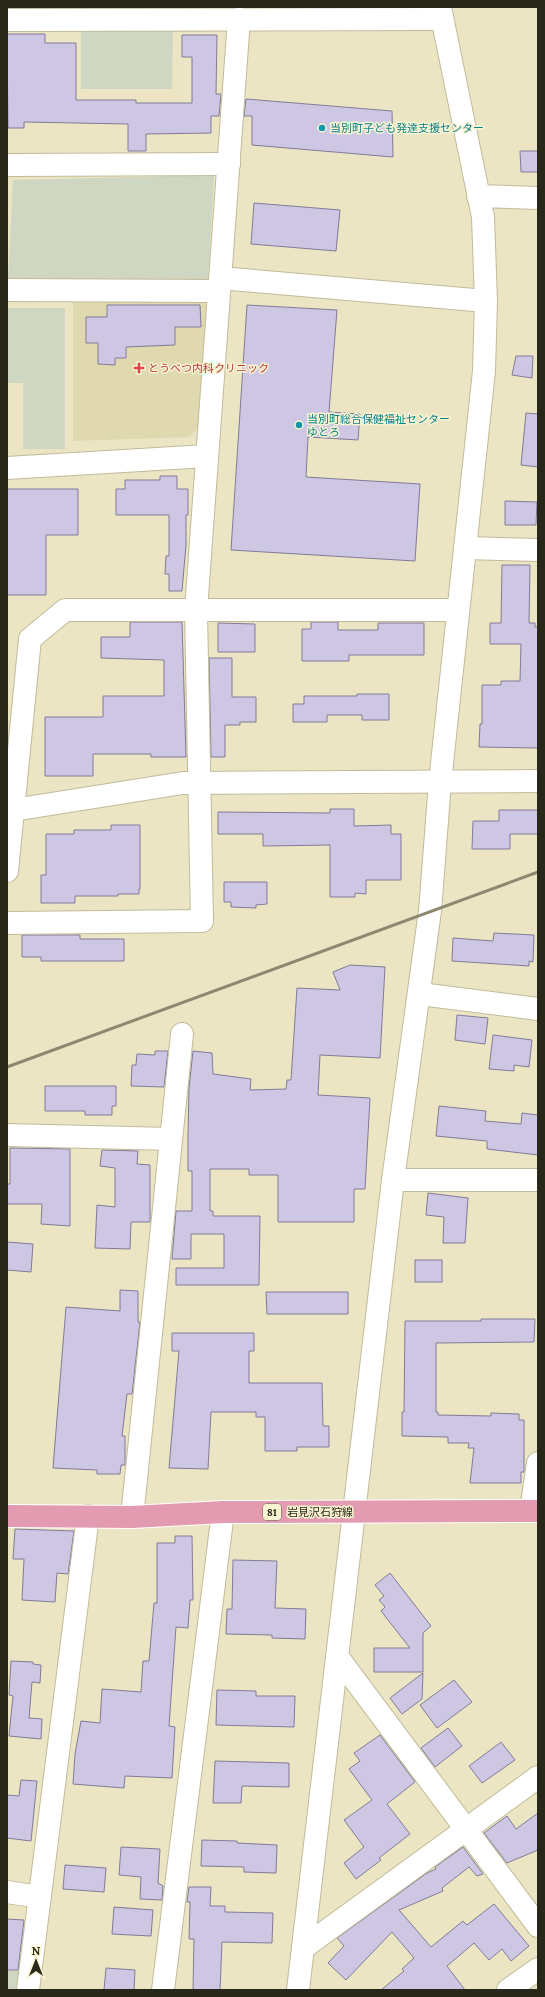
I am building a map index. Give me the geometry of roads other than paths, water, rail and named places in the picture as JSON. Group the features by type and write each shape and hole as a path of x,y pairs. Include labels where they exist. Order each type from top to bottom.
{"main road":[{"name":"岩見沢石狩線","path":"7,1516 132,1517 223,1512 535,1511"}],"street":[{"path":"7,20 171,13 239,19 333,13 441,13 483,217 486,301 484,371 440,782 430,911 420,994 393,1180 298,1990"},
{"path":"7,923 202,921 196,610 239,19"},
{"path":"7,165 229,164"},
{"path":"478,196 538,198"},
{"path":"7,290 219,284 486,301"},
{"path":"7,468 207,456"},
{"path":"465,548 538,550"},
{"path":"7,871 10,810 30,639 65,610 458,610"},
{"path":"10,810 183,783 538,781"},
{"path":"420,994 538,1009"},
{"path":"132,1517 182,1034"},
{"path":"7,1135 171,1140"},
{"path":"393,1180 538,1180"},
{"path":"535,1511 538,1463"},
{"path":"163,1990 223,1512"},
{"path":"28,1990 88,1516"},
{"path":"337,1656 538,1926"},
{"path":"303,1948 465,1828 538,1777"},
{"path":"7,1892 40,1897"},
{"path":"508,1990 538,1969"}],"railway":[{"path":"7,1067 538,872"}],"place":[{"name":"当別町子ども発達支援センター","path":"322,128"},
{"name":"とうべつ内科クリニック","path":"139,368"},
{"name":"当別町総合保健福祉センター ゆとろ","path":"299,425"}]}
